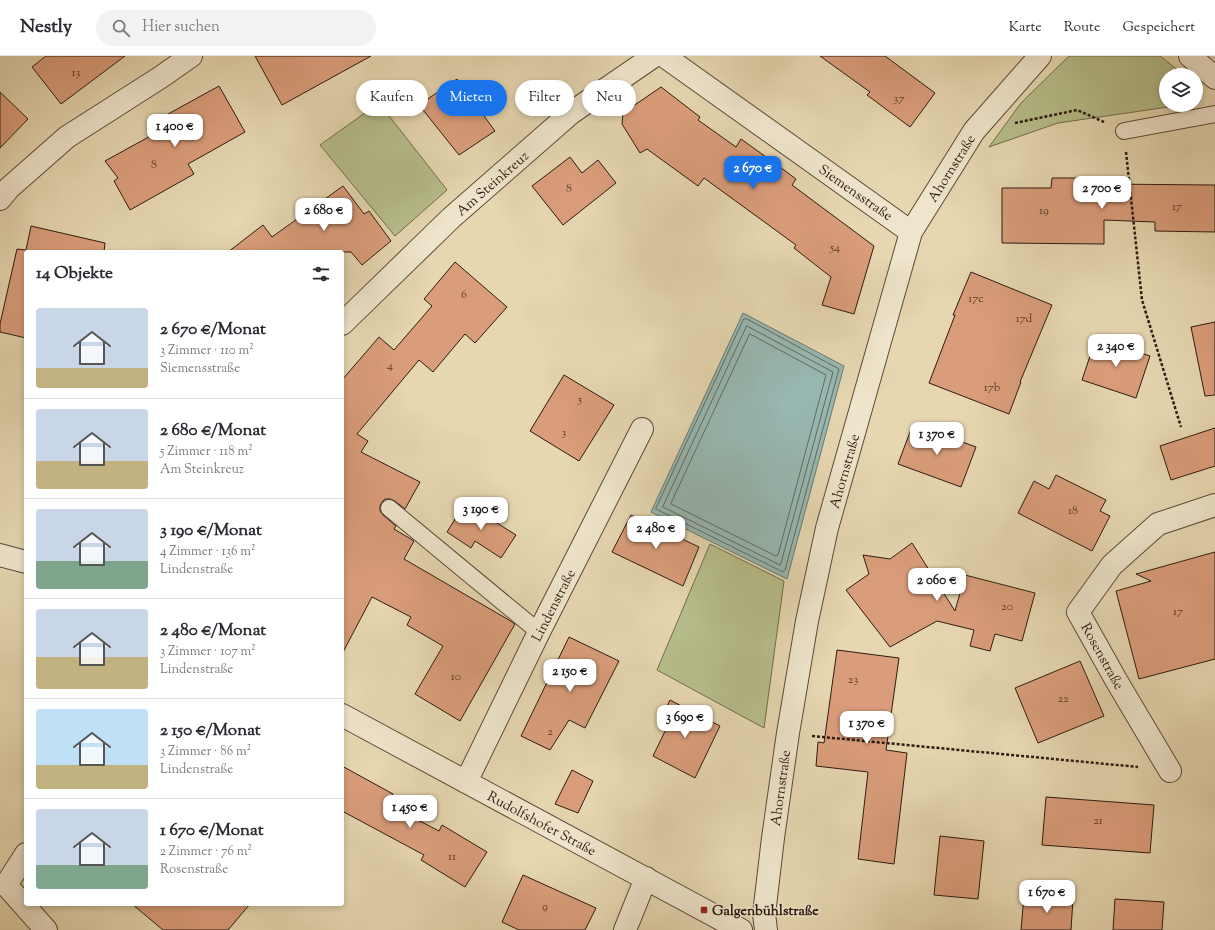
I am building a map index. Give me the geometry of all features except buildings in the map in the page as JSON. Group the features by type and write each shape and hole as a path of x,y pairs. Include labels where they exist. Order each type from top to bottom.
{"street":[{"path":"0,199 9,188 67,137 191,56"},
{"name":"Am Steinkreuz","path":"344,322 451,218 571,113 654,56"},
{"name":"Siemensstraße","path":"664,56 911,232"},
{"name":"Ahornstraße","path":"766,930 764,914 788,733 806,621 827,528 911,232 974,131 1040,56"},
{"path":"1190,56 1215,78"},
{"name":"Lindenstraße","path":"466,782 539,632 642,429"},
{"name":"Rosenstraße","path":"1170,771 1078,612 1112,565 1158,524 1215,505"},
{"path":"0,556 24,562"},
{"name":"Rudolfshofer Straße","path":"344,716 741,930"},
{"path":"24,857 6,885 24,905"},
{"path":"625,930 646,878"},
{"path":"25,906 46,930"}],"lane":[{"path":"1124,131 1215,114"},
{"path":"389,508 539,632"}],"path":[{"path":"974,131 1077,110 1124,131 1142,300 1181,427"},
{"path":"788,733 1170,771"}],"green space":[{"path":"1069,56 1160,56 1175,68 1159,68 1159,108 1058,123 989,147 1021,103"},
{"path":"361,116 389,116 447,190 395,236 320,145"},
{"path":"710,544 784,581 764,728 657,670"}],"water":[{"path":"743,313 844,366 787,579 651,512"}],"place":[{"name":"Galgenbühlstraße","path":"704,910"}]}
